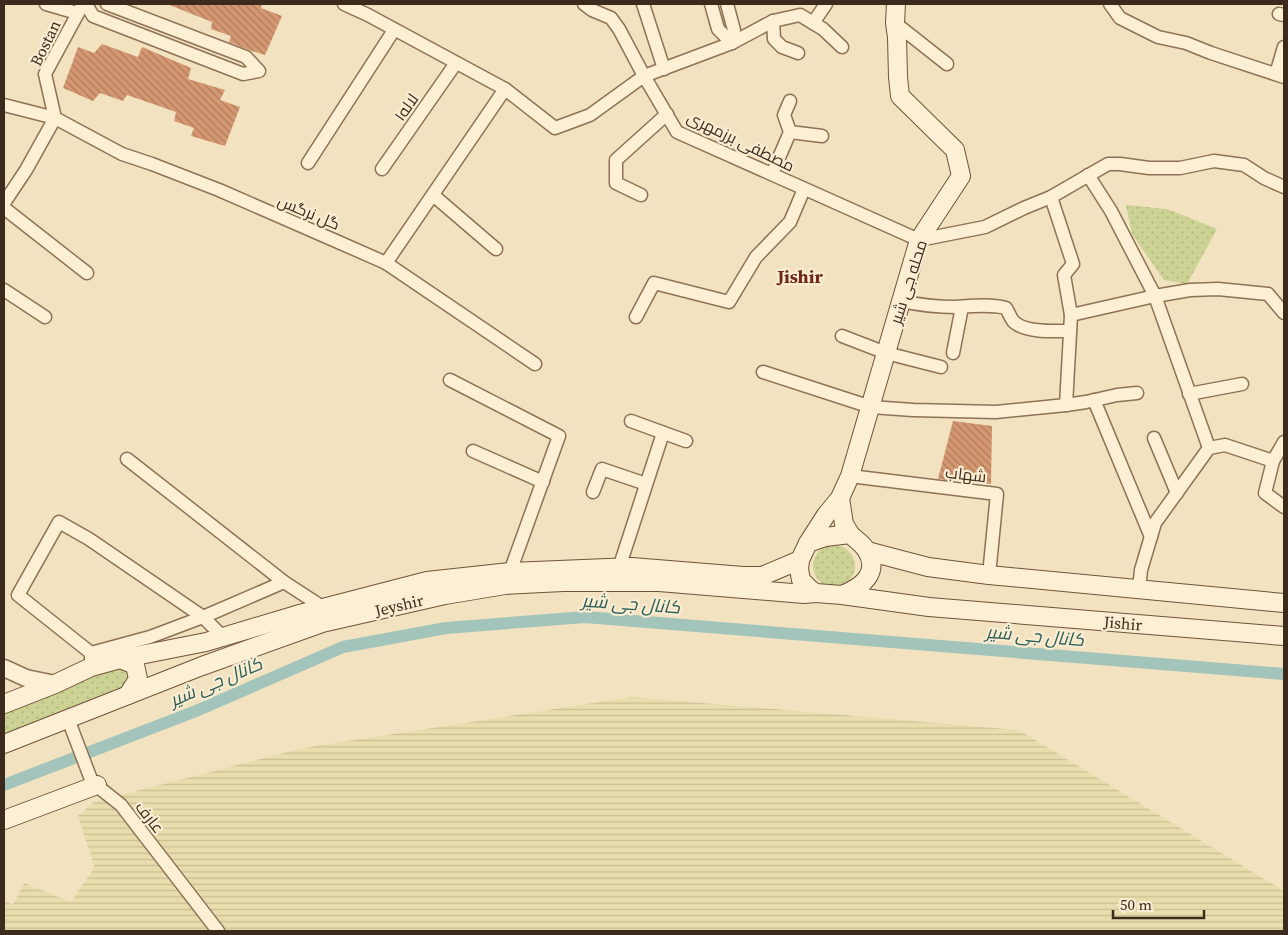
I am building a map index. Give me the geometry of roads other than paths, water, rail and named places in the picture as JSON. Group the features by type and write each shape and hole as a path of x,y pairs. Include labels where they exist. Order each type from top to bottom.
{"main road":[{"name":"محله جی شیر","path":"808,543 840,498 850,476 919,240 961,176 955,150 900,96 897,37 894,24 896,4"},
{"path":"840,498 844,524 850,534 867,551 872,567 868,578 850,592 842,595 816,593 811,590 801,580 799,570 800,560 808,543 825,537 850,534"},
{"path":"867,551 928,567 989,575 1284,602"},
{"name":"Jeyshir","path":"4,704 55,684 91,660 120,659 206,642 427,581 510,572 632,567 762,576 800,560"},
{"name":"Jeyshir","path":"4,744 202,666 322,623 445,595 505,585 563,582 659,582 804,594 816,593"},
{"name":"Jishir","path":"842,595 929,607 1284,636"},
{"path":"120,659 135,665 138,679 128,695"},
{"path":"4,820 94,783"}],"street":[{"path":"46,4 82,7 93,16 243,74 259,71 246,57 107,4"},
{"path":"344,4 505,89 555,128 590,115 644,76 732,43 773,21 800,15 822,28 842,47"},
{"path":"368,15 375,4"},
{"name":"مصطفی برزمهری","path":"584,4 610,18 619,28 644,76 677,132 919,240"},
{"path":"643,4 664,69"},
{"path":"711,4 718,28 732,43"},
{"path":"727,4 734,30 732,43"},
{"path":"813,23 826,4"},
{"path":"1110,4 1120,18 1158,37 1186,43 1280,76 1284,46"},
{"name":"Bostan","path":"55,118 45,74 82,7"},
{"path":"773,21 774,39 782,47 798,52"},
{"path":"894,24 947,64"},
{"path":"308,163 394,30"},
{"name":"لاله۱","path":"382,169 456,63"},
{"path":"386,264 505,89"},
{"path":"772,174 790,132 784,115 790,101"},
{"name":"گل نرگس","path":"4,105 55,118 122,154 219,190 336,240 386,264 535,364"},
{"path":"641,196 616,183 616,160 667,114"},
{"path":"4,203 26,170 55,118"},
{"path":"790,132 822,136"},
{"path":"919,240 985,226 1051,197 1108,164 1149,168 1180,168 1214,161 1244,165 1264,178 1284,187"},
{"path":"1088,175 1111,211 1155,296 1210,448"},
{"path":"636,317 654,283 729,302 756,257 790,222 804,189"},
{"path":"433,195 496,249"},
{"path":"1051,197 1073,264 1064,275 1071,315 1066,405"},
{"path":"4,208 87,273"},
{"path":"1071,315 1155,296 1190,290 1218,289 1268,294 1284,313"},
{"path":"4,290 45,317"},
{"path":"901,301 922,306 997,306 1006,308 1014,322 1026,328 1070,332"},
{"path":"953,353 962,306"},
{"path":"842,336 886,353 941,367"},
{"path":"763,372 871,407 913,410 996,412 1066,405 1137,393"},
{"path":"450,380 559,436 510,572"},
{"path":"1189,394 1242,384"},
{"path":"1094,400 1151,537"},
{"path":"631,421 686,441"},
{"path":"619,568 663,433"},
{"path":"1154,438 1177,493"},
{"path":"1284,442 1272,461 1265,493 1284,507"},
{"path":"1139,589 1142,570 1155,523 1210,448 1225,445 1272,461"},
{"path":"473,451 543,482"},
{"path":"127,459 284,582 324,608"},
{"path":"593,492 602,469 646,484"},
{"name":"شهاب","path":"850,476 997,494 989,575"},
{"path":"224,637 203,617 89,539 59,522 18,595 91,660 203,617 284,582"},
{"path":"4,669 26,678 55,684"},
{"path":"4,669 6,675 4,683"},
{"name":"عارف","path":"68,719 94,783 121,805 218,931"}],"waterway":[{"name":"کانال جی شیر","path":"4,785 196,711 343,647 446,628 585,617 1284,674"}],"district":[{"name":"Jishir","path":"800,277"}]}
